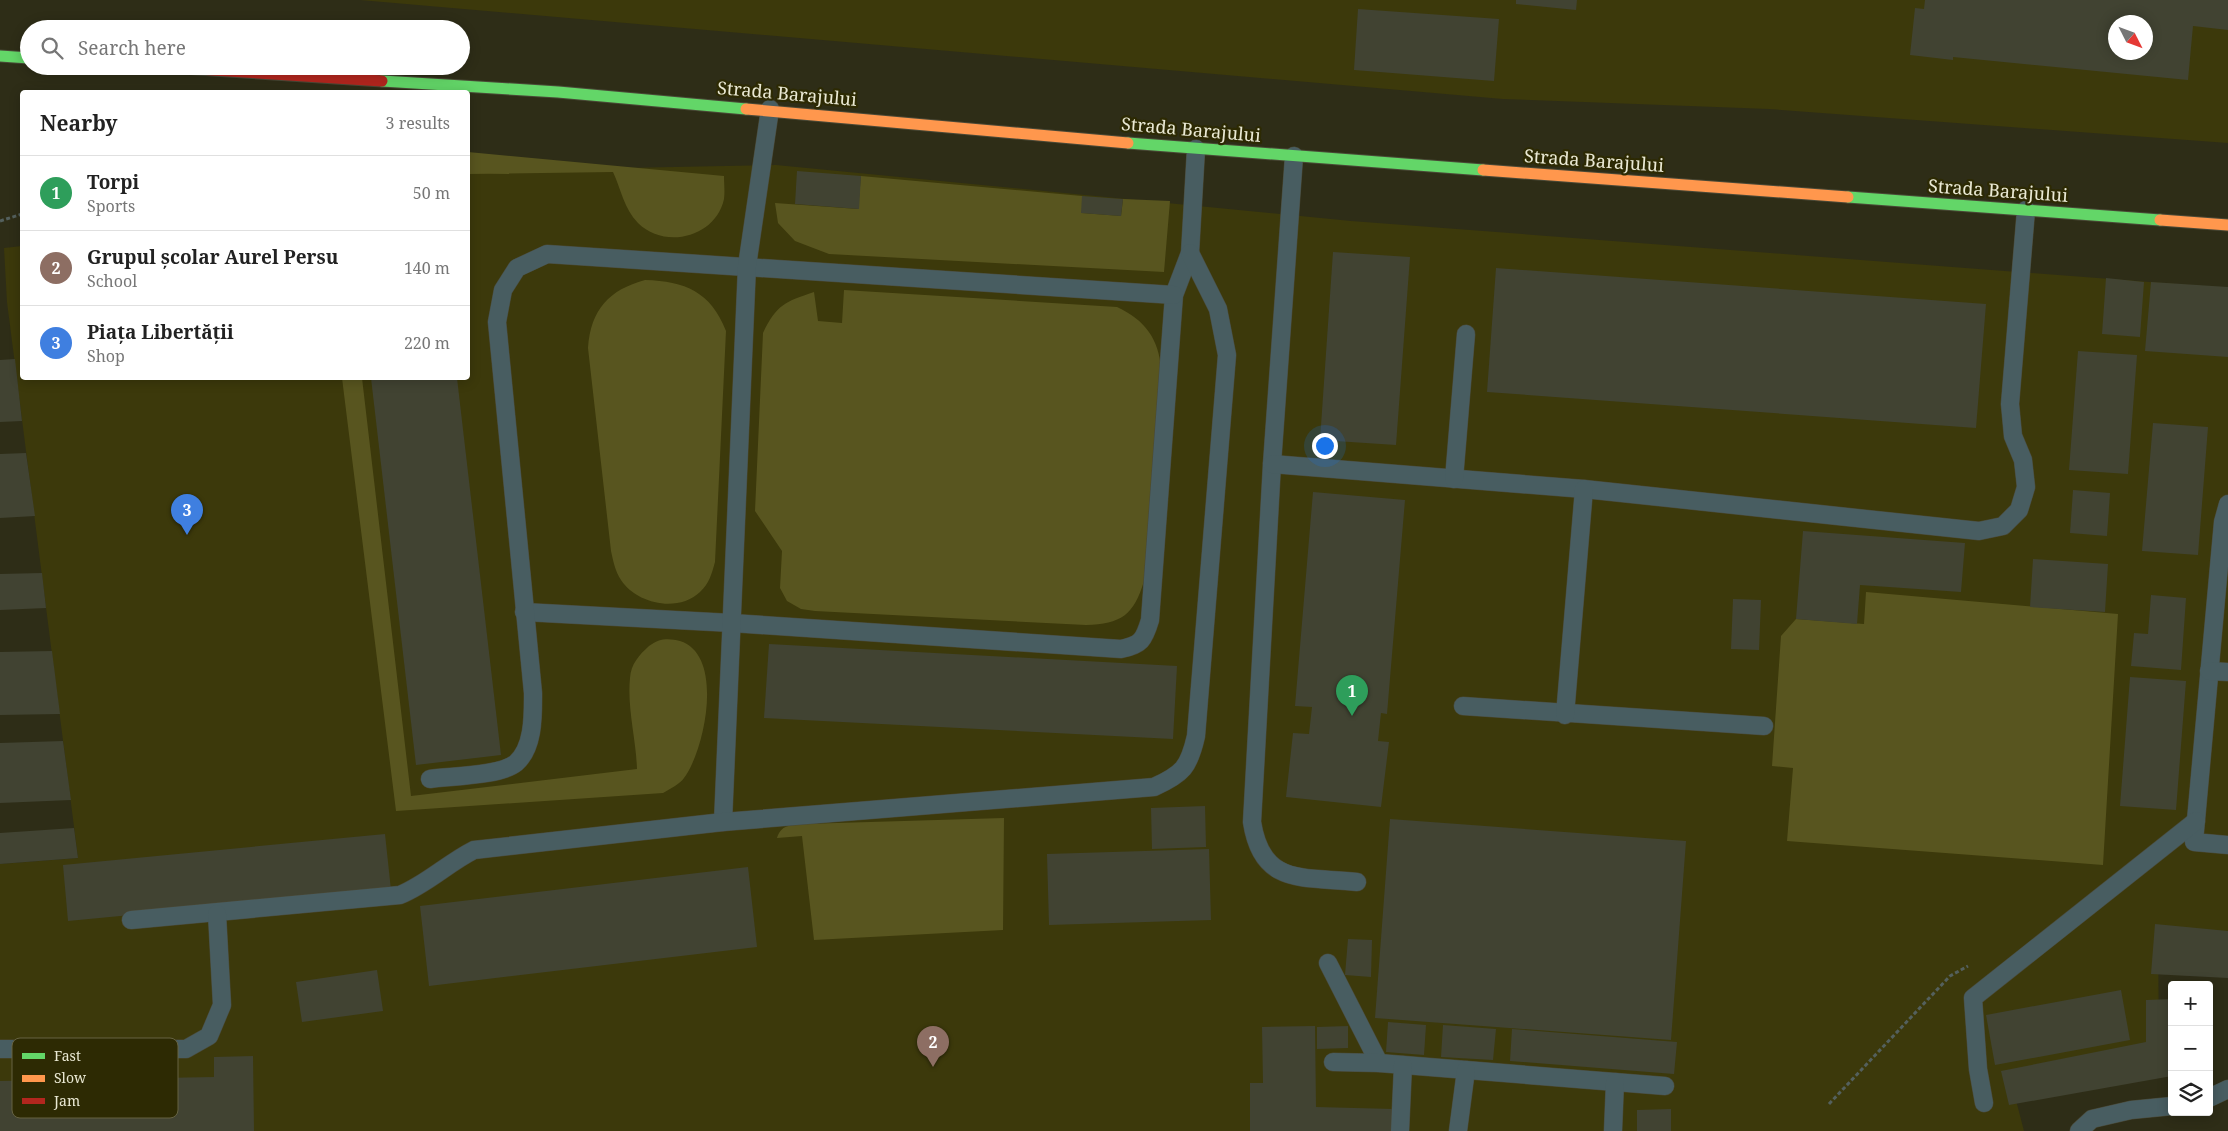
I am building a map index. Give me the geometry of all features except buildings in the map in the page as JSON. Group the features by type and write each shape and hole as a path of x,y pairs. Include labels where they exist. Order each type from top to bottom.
{"main road":[{"path":"0,56 20,57"},
{"name":"Strada Barajului","path":"292,75 558,92 770,109 1196,149 2228,225"}],"lane":[{"path":"723,822 747,266 770,109"},
{"path":"524,612 732,623 1121,650 1136,646 1145,636 1150,620 1174,295 1190,253 1196,149"},
{"path":"1294,156 1272,464 1252,822 1256,844 1268,864 1285,874 1357,882"},
{"path":"1272,464 1584,489 1979,531 2003,526 2019,510 2026,487 2023,460 2014,436 2010,404 2026,210"},
{"path":"131,920 217,914 400,895 420,887 454,860 474,850 723,822 1154,787 1177,777 1190,761 1196,736 1227,356 1218,309 1190,253"},
{"path":"430,779 499,770 516,763 528,741 533,716 533,693 499,361 497,322 503,290 518,268 547,254 1174,295"},
{"path":"1454,479 1466,334"},
{"path":"1565,715 1584,489"},
{"path":"2228,504 2223,522 2194,842 2228,845"},
{"path":"2209,671 2228,672"},
{"path":"1463,706 1565,715 1764,726"},
{"path":"1984,1103 1978,1069 1973,998 2196,822"},
{"path":"178,1049 186,1049 209,1036 222,1005 217,914"},
{"path":"1328,963 1378,1063"},
{"path":"1333,1062 1378,1063 1665,1086"},
{"path":"1400,1131 1402,1065"},
{"path":"1458,1131 1466,1070"},
{"path":"1613,1131 1615,1082"},
{"path":"2213,1096 2228,1089"},
{"path":"2079,1131 2092,1119 2131,1110 2168,1106"}],"path":[{"path":"0,222 20,215"},
{"path":"1829,1104 1950,976 1973,963"}],"shaded area":[{"path":"360,0 2228,0 2228,143 1769,109 1503,99"},
{"path":"470,152 724,176 724,199 719,212 711,223 700,230 688,235 662,236 649,231 633,217 626,205 613,172 470,174"},
{"path":"776,165 1351,221 2228,288 2228,936 2158,931 2159,1049 2011,1081 2024,1131 0,1131 0,864 78,858 7,302 4,248 20,246 20,380 470,380 470,171"},
{"path":"861,176 1082,196 1082,213 1121,216 1123,199 1170,201 1164,272 829,254 795,241 778,223 775,203 858,209"},
{"path":"645,280 672,283 695,291 713,307 726,331 715,562 708,582 700,592 681,602 670,604 647,600 637,595 621,580 614,566 588,348 593,322 604,303 621,289"},
{"path":"844,290 1117,307 1143,324 1154,340 1160,358 1161,369 1144,581 1136,602 1130,610 1117,620 1086,625 815,611 801,609 787,601 780,588 782,551 755,511 763,333 773,316 783,305 814,292 818,321 842,323"},
{"path":"342,380 362,380 411,796 637,769 629,689 631,673 636,660 649,646 657,641 668,639 680,641 694,650 703,664 707,683 704,726 692,765 680,782 663,793 396,811"},
{"path":"1866,592 2118,614 2103,865 1787,841 1793,768 1772,766 1781,636 1796,619 1864,624"},
{"path":"1004,818 1003,930 814,940 802,836 777,838 784,828 798,824"}],"traffic: fast":[{"path":"0,56 20,57"},
{"path":"382,81 558,92 746,109"},
{"path":"1128,143 1483,170"},
{"path":"1848,197 2160,220"}],"traffic: slow":[{"path":"746,109 1128,143"},
{"path":"1483,170 1848,197"},
{"path":"2160,220 2228,225"}],"traffic: jam":[{"path":"290,75 382,81"}],"place":[{"name":"Piața Libertății","path":"187,535"},
{"name":"Torpi","path":"1352,716"},
{"name":"Grupul școlar Aurel Persu","path":"933,1067"}]}
